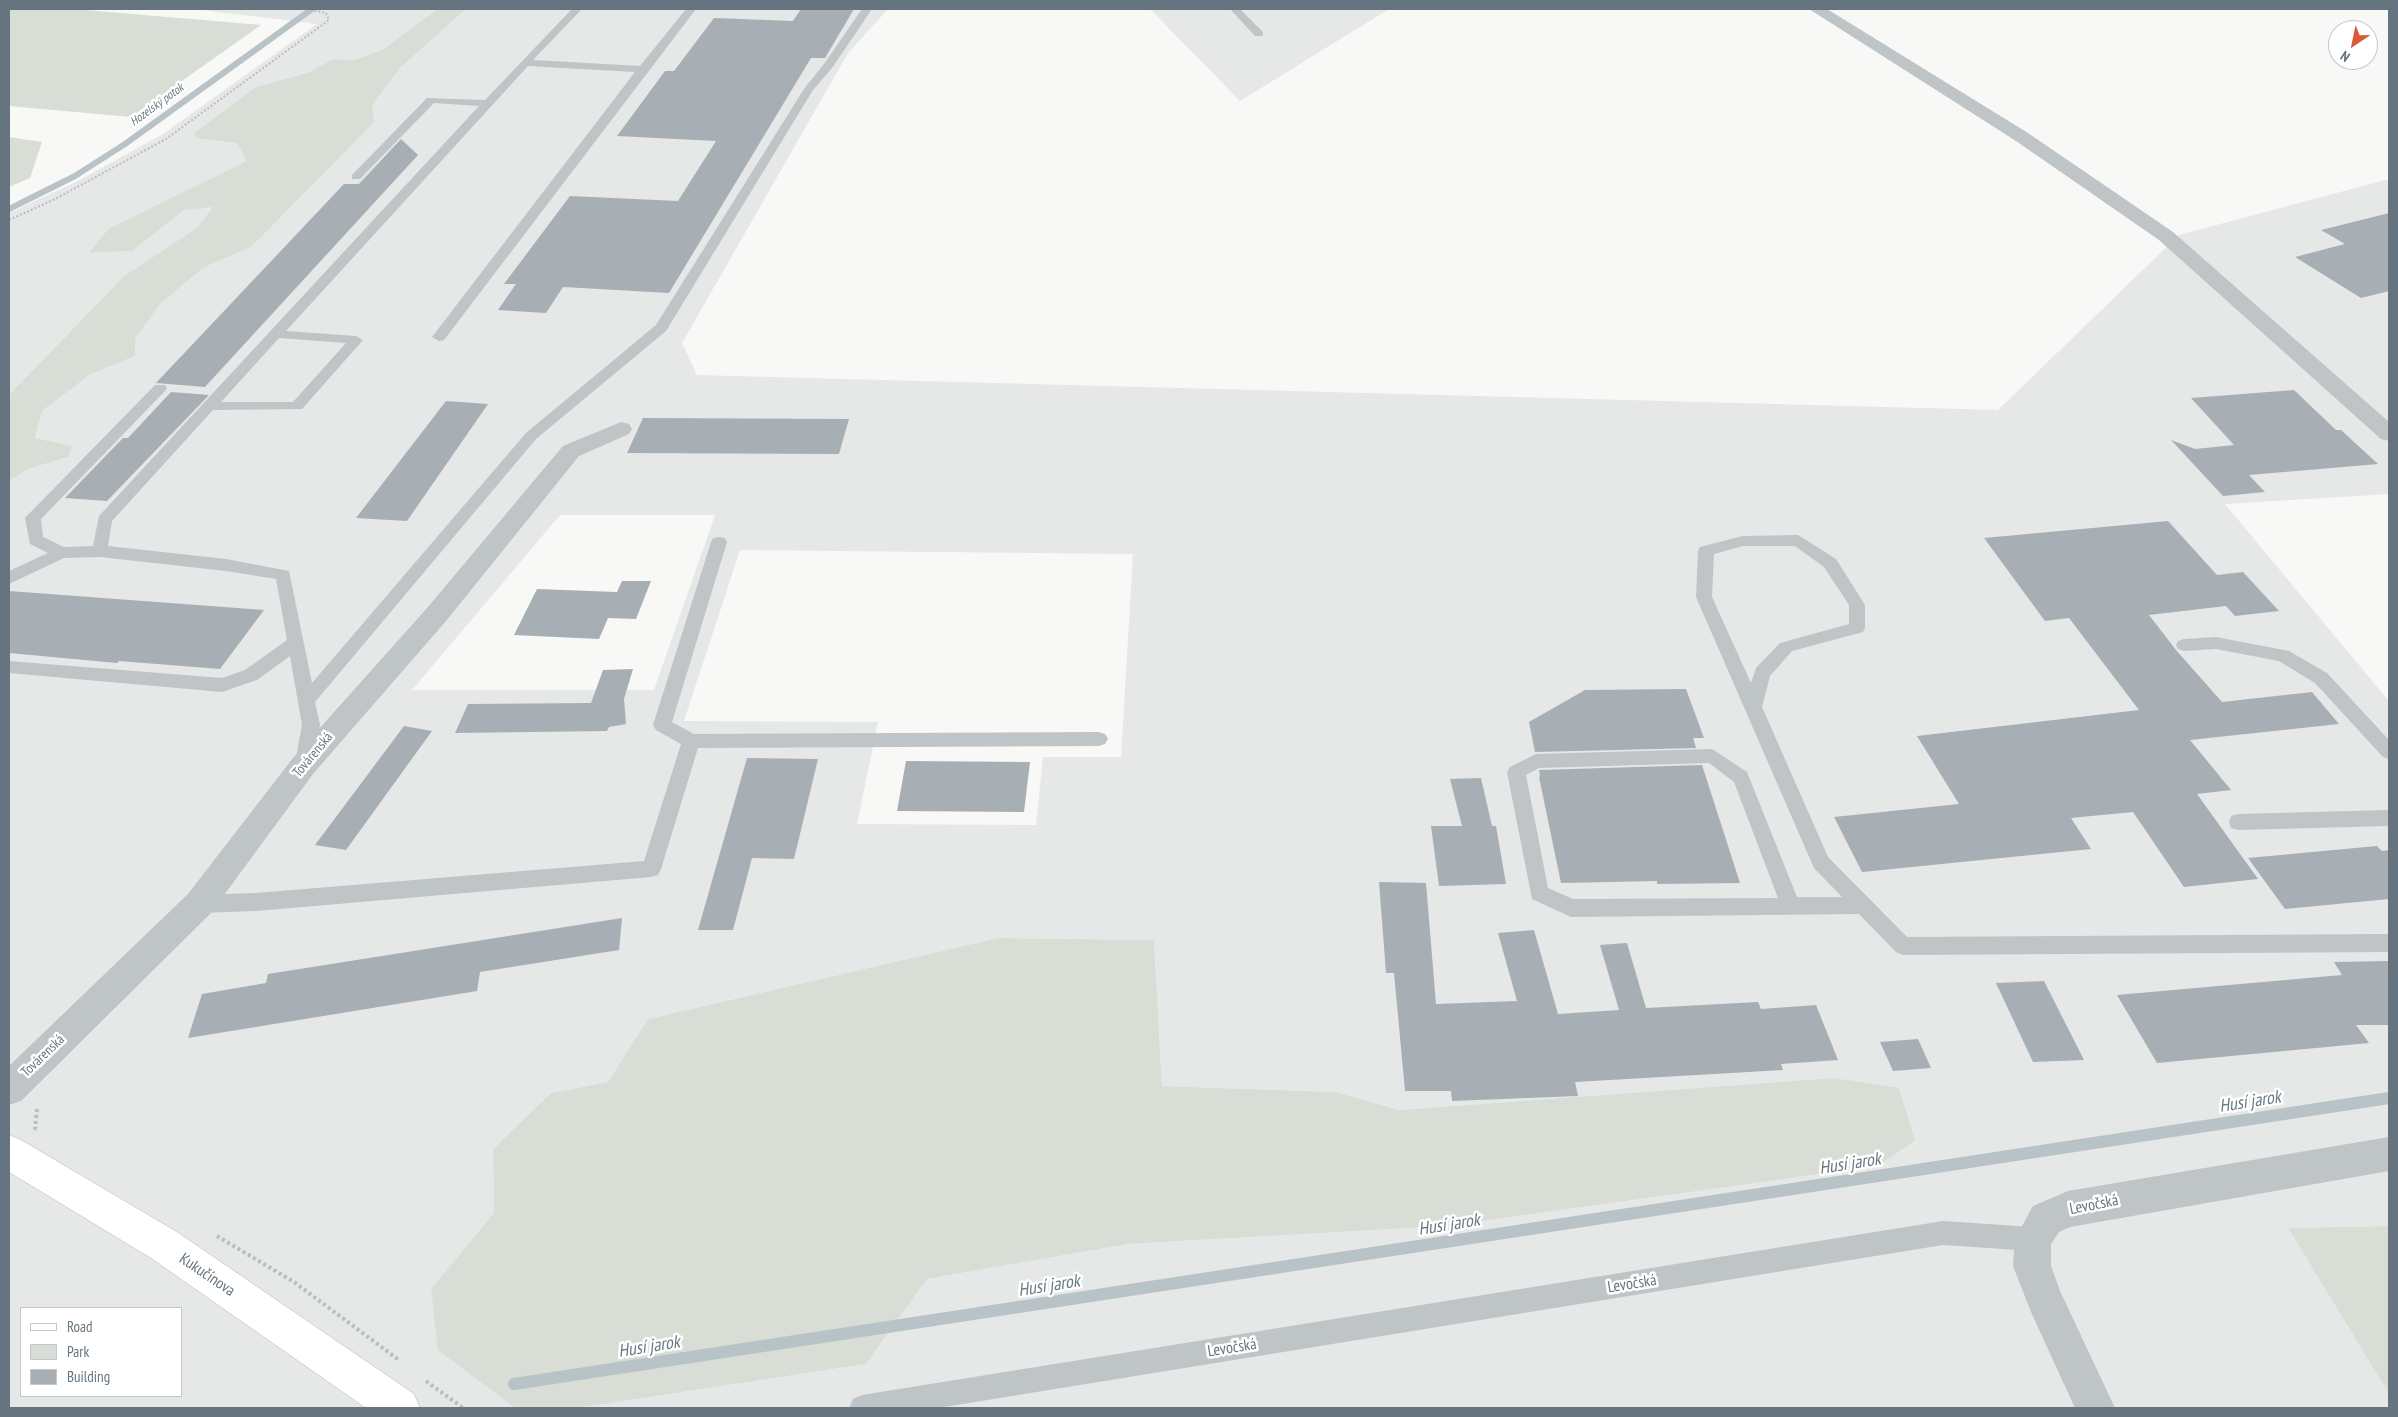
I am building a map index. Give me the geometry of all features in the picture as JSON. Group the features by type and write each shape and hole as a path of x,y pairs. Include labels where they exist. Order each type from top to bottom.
{"street":[{"path":"1817,9 2022,136 2166,236 2389,434"},
{"name":"Továrenská","path":"9,1089 198,904 303,766 437,614 572,452 621,429"},
{"name":"Kukučínova","path":"9,1152 164,1245 400,1408"},
{"name":"Levočská","path":"2033,1239 2046,1218 2068,1209 2389,1154"},
{"path":"2033,1239 2032,1266 2044,1299 2094,1408"}],"lane":[{"path":"100,551 104,520 577,9"},
{"path":"439,337 690,9"},
{"path":"307,700 531,436 661,328 808,89 828,66 867,9"},
{"path":"1235,9 1259,34"},
{"path":"525,63 644,69"},
{"path":"356,177 431,100 488,103"},
{"path":"209,406 297,406 356,340 276,334"},
{"path":"62,553 36,540 33,518 160,388"},
{"path":"1753,708 1762,673 1786,647 1818,636 1857,628 1857,605 1830,563 1798,540 1743,541 1706,551 1704,597 1753,708 1821,862 1903,946 2389,943"},
{"path":"719,542 662,725 691,741 1099,739"},
{"path":"9,578 62,553 100,551 226,565 283,575 311,725 303,766"},
{"path":"9,667 222,685 251,676 296,642"},
{"path":"2184,645 2216,643 2283,655 2321,678 2389,752"},
{"path":"198,904 275,900 651,869 691,741"},
{"path":"1791,906 1741,777 1712,756 1536,761 1516,772 1539,893 1571,908 1791,906 1863,905"},
{"path":"2238,822 2389,818"},
{"name":"Levočská","path":"862,1408 1943,1233 2033,1239"}],"path":[{"path":"9,220 53,200 166,139 329,20 326,13 308,9"},
{"path":"38,1103 35,1128 44,1133"},
{"path":"211,1232 294,1282 384,1349"}],"shaded area":[{"path":"193,9 437,9 384,49 354,60 333,59 307,73 256,87 201,139 237,143 248,161 108,229 89,253 132,251 184,210 212,206 198,227 124,276 9,395 9,213 76,182 163,134 317,24"},
{"path":"466,9 888,9 848,53 682,343 697,375 1998,410 2179,235 2389,179 2389,494 2225,504 2389,701 2389,1226 2288,1228 2389,1394 2389,1408 578,1408 866,1364 927,1279 1128,1244 1446,1226 1878,1166 1915,1141 1833,1078 1399,1110 1336,1092 1162,1086 1154,940 998,938 648,1019 608,1082 551,1093 493,1149 494,1213 431,1289 439,1350 515,1408 9,1408 9,481 28,469 68,457 73,446 35,438 42,411 91,374 135,356 135,339 160,304 203,268 251,247 372,105 400,68","holes":["560,515 715,515 654,690 412,690","740,550 1133,554 1121,757 1043,757 1036,825 857,824 878,722 684,721"]},
{"path":"1150,9 1389,9 1240,101"}],"green space":[{"path":"9,9 74,9 261,25 131,117 9,106"},
{"path":"437,9 466,9 400,68 372,105 374,122 251,247 203,268 160,304 135,339 135,356 91,374 42,411 35,438 73,446 68,457 28,469 9,481 9,395 124,276 198,227 212,207 184,210 132,251 89,253 108,229 247,161 237,143 201,139 193,134 256,87 307,73 333,59 354,60 384,49"},
{"path":"9,137 42,142 30,178 9,187"},
{"path":"998,938 1154,940 1162,1086 1336,1092 1399,1110 1833,1078 1899,1088 1915,1141 1878,1166 1446,1226 1128,1244 927,1279 866,1364 578,1408 515,1408 438,1350 431,1289 494,1213 493,1149 551,1093 608,1082 648,1019"},
{"path":"2389,1226 2389,1394 2288,1228"}],"building":[{"path":"801,9 854,9 825,58 811,58 669,293 563,287 546,313 498,310 516,284 504,284 570,196 678,201 716,141 617,136 665,71 674,71 714,18 793,21"},
{"path":"401,139 418,155 205,387 156,383 344,184 359,184"},
{"path":"2389,213 2389,291 2361,298 2295,257 2345,244 2321,230"},
{"path":"2294,390 2336,430 2341,430 2378,464 2249,475 2265,492 2223,496 2171,440 2195,449 2234,445 2191,398"},
{"path":"171,392 209,395 107,501 65,498 123,438 128,438"},
{"path":"446,401 488,404 407,521 356,518"},
{"path":"643,418 849,419 839,454 627,453"},
{"path":"2168,521 2217,575 2243,572 2279,611 2235,616 2226,606 2149,615 2176,650 2222,702 2312,692 2339,724 2190,740 2231,790 2197,794 2258,879 2184,887 2133,812 2071,818 2091,849 1862,872 1834,817 1959,804 1917,736 2139,710 2069,618 2045,621 1984,538"},
{"path":"622,581 651,581 636,619 608,618 599,639 514,635 537,589 617,592"},
{"path":"9,591 264,610 220,669 119,661 117,663 9,653"},
{"path":"633,669 624,699 626,724 609,727 607,731 455,733 468,704 591,703 603,670"},
{"path":"1686,689 1704,738 1693,738 1696,748 1535,752 1529,722 1585,690"},
{"path":"404,726 432,731 346,850 315,845"},
{"path":"747,758 818,759 794,859 752,858 733,930 698,930"},
{"path":"906,761 1030,762 1024,812 897,811"},
{"path":"1702,765 1740,883 1657,884 1657,881 1561,883 1539,770"},
{"path":"1481,778 1492,826 1496,826 1506,884 1439,886 1431,826 1462,826 1450,779"},
{"path":"2377,846 2382,851 2389,850 2389,899 2285,909 2248,858"},
{"path":"1379,882 1426,883 1436,1004 1517,1001 1498,933 1534,930 1558,1014 1619,1010 1600,945 1627,943 1646,1008 1758,1002 1761,1009 1816,1005 1838,1060 1781,1064 1783,1070 1575,1082 1578,1096 1452,1101 1451,1091 1405,1091 1394,973 1386,973"},
{"path":"622,918 619,950 480,972 477,991 188,1038 202,994 266,983 268,974"},
{"path":"2389,961 2389,1025 2356,1025 2369,1043 2157,1063 2117,995 2342,975 2334,962"},
{"path":"2044,981 2084,1060 2033,1062 1996,983"},
{"path":"1918,1039 1931,1068 1893,1071 1880,1042"}],"waterway":[{"name":"Hozelský potok","path":"9,209 75,176 125,144 312,9"},
{"name":"Husí jarok","path":"514,1384 2389,1098"}]}
